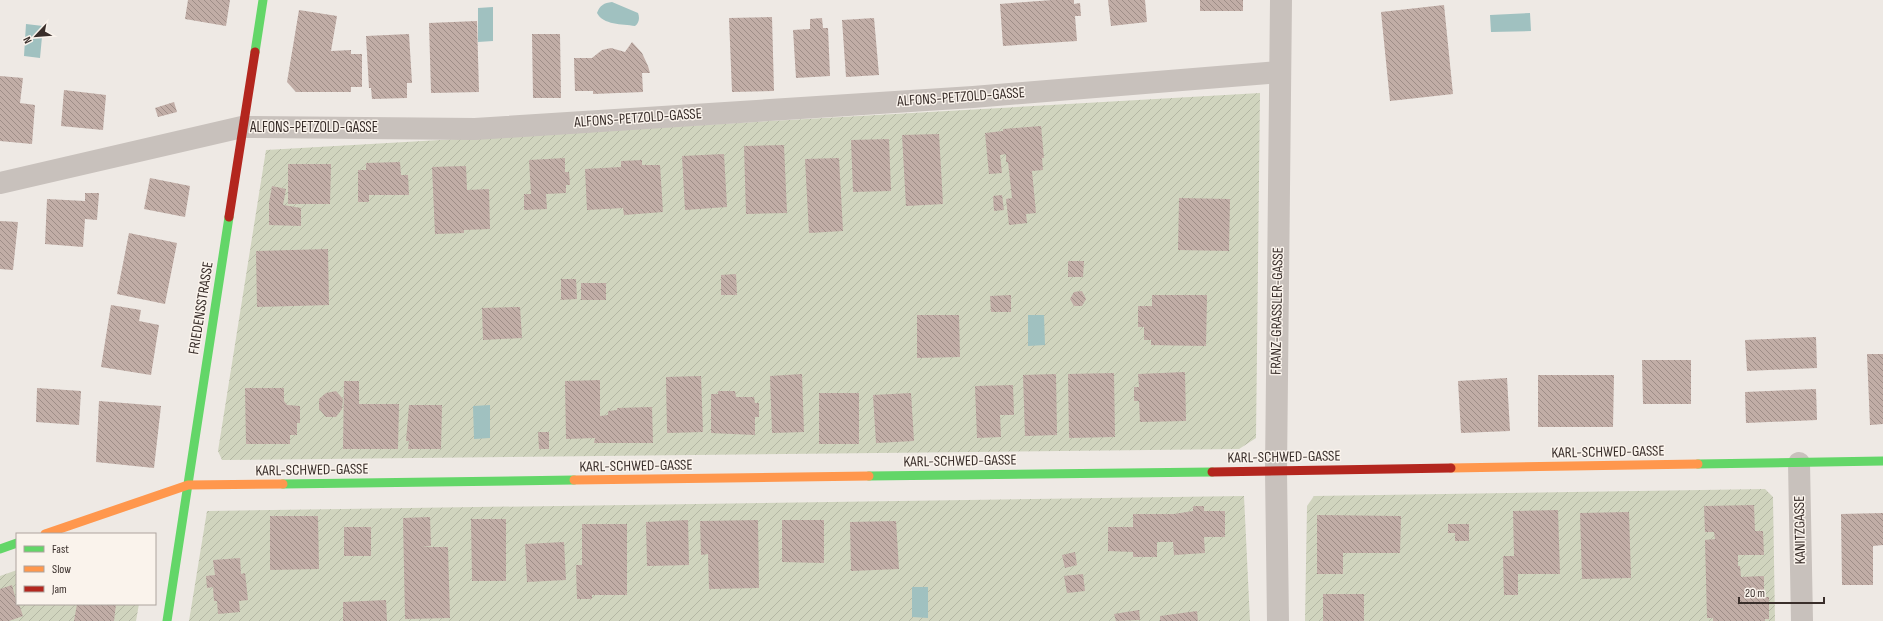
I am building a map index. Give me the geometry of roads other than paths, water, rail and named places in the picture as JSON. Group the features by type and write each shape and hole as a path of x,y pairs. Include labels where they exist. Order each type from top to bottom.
{"street":[{"name":"FRIEDENSSTRASSE","path":"168,621 242,127 263,0"},
{"name":"FRANZ-GRASSLER-GASSE","path":"1278,621 1276,471 1281,0"},
{"name":"ALFONS-PETZOLD-GASSE","path":"0,183 242,127 475,129 973,97 1280,72"},
{"name":"KARL-SCHWED-GASSE","path":"48,533 188,485 1276,471 1883,461"},
{"name":"KANITZGASSE","path":"1799,463 1802,621"},
{"path":"0,549 16,543"}],"water":[{"path":"612,2 638,13 639,20 635,26 608,22 600,17 597,13 599,8"},
{"path":"493,7 493,41 478,42 478,8"},
{"path":"1530,13 1531,31 1491,32 1490,15"},
{"path":"26,24 43,26 40,58 24,56"},
{"path":"1028,315 1044,315 1045,345 1028,346"},
{"path":"490,405 490,438 474,439 473,406"},
{"path":"912,587 928,587 928,618 912,617"}]}
